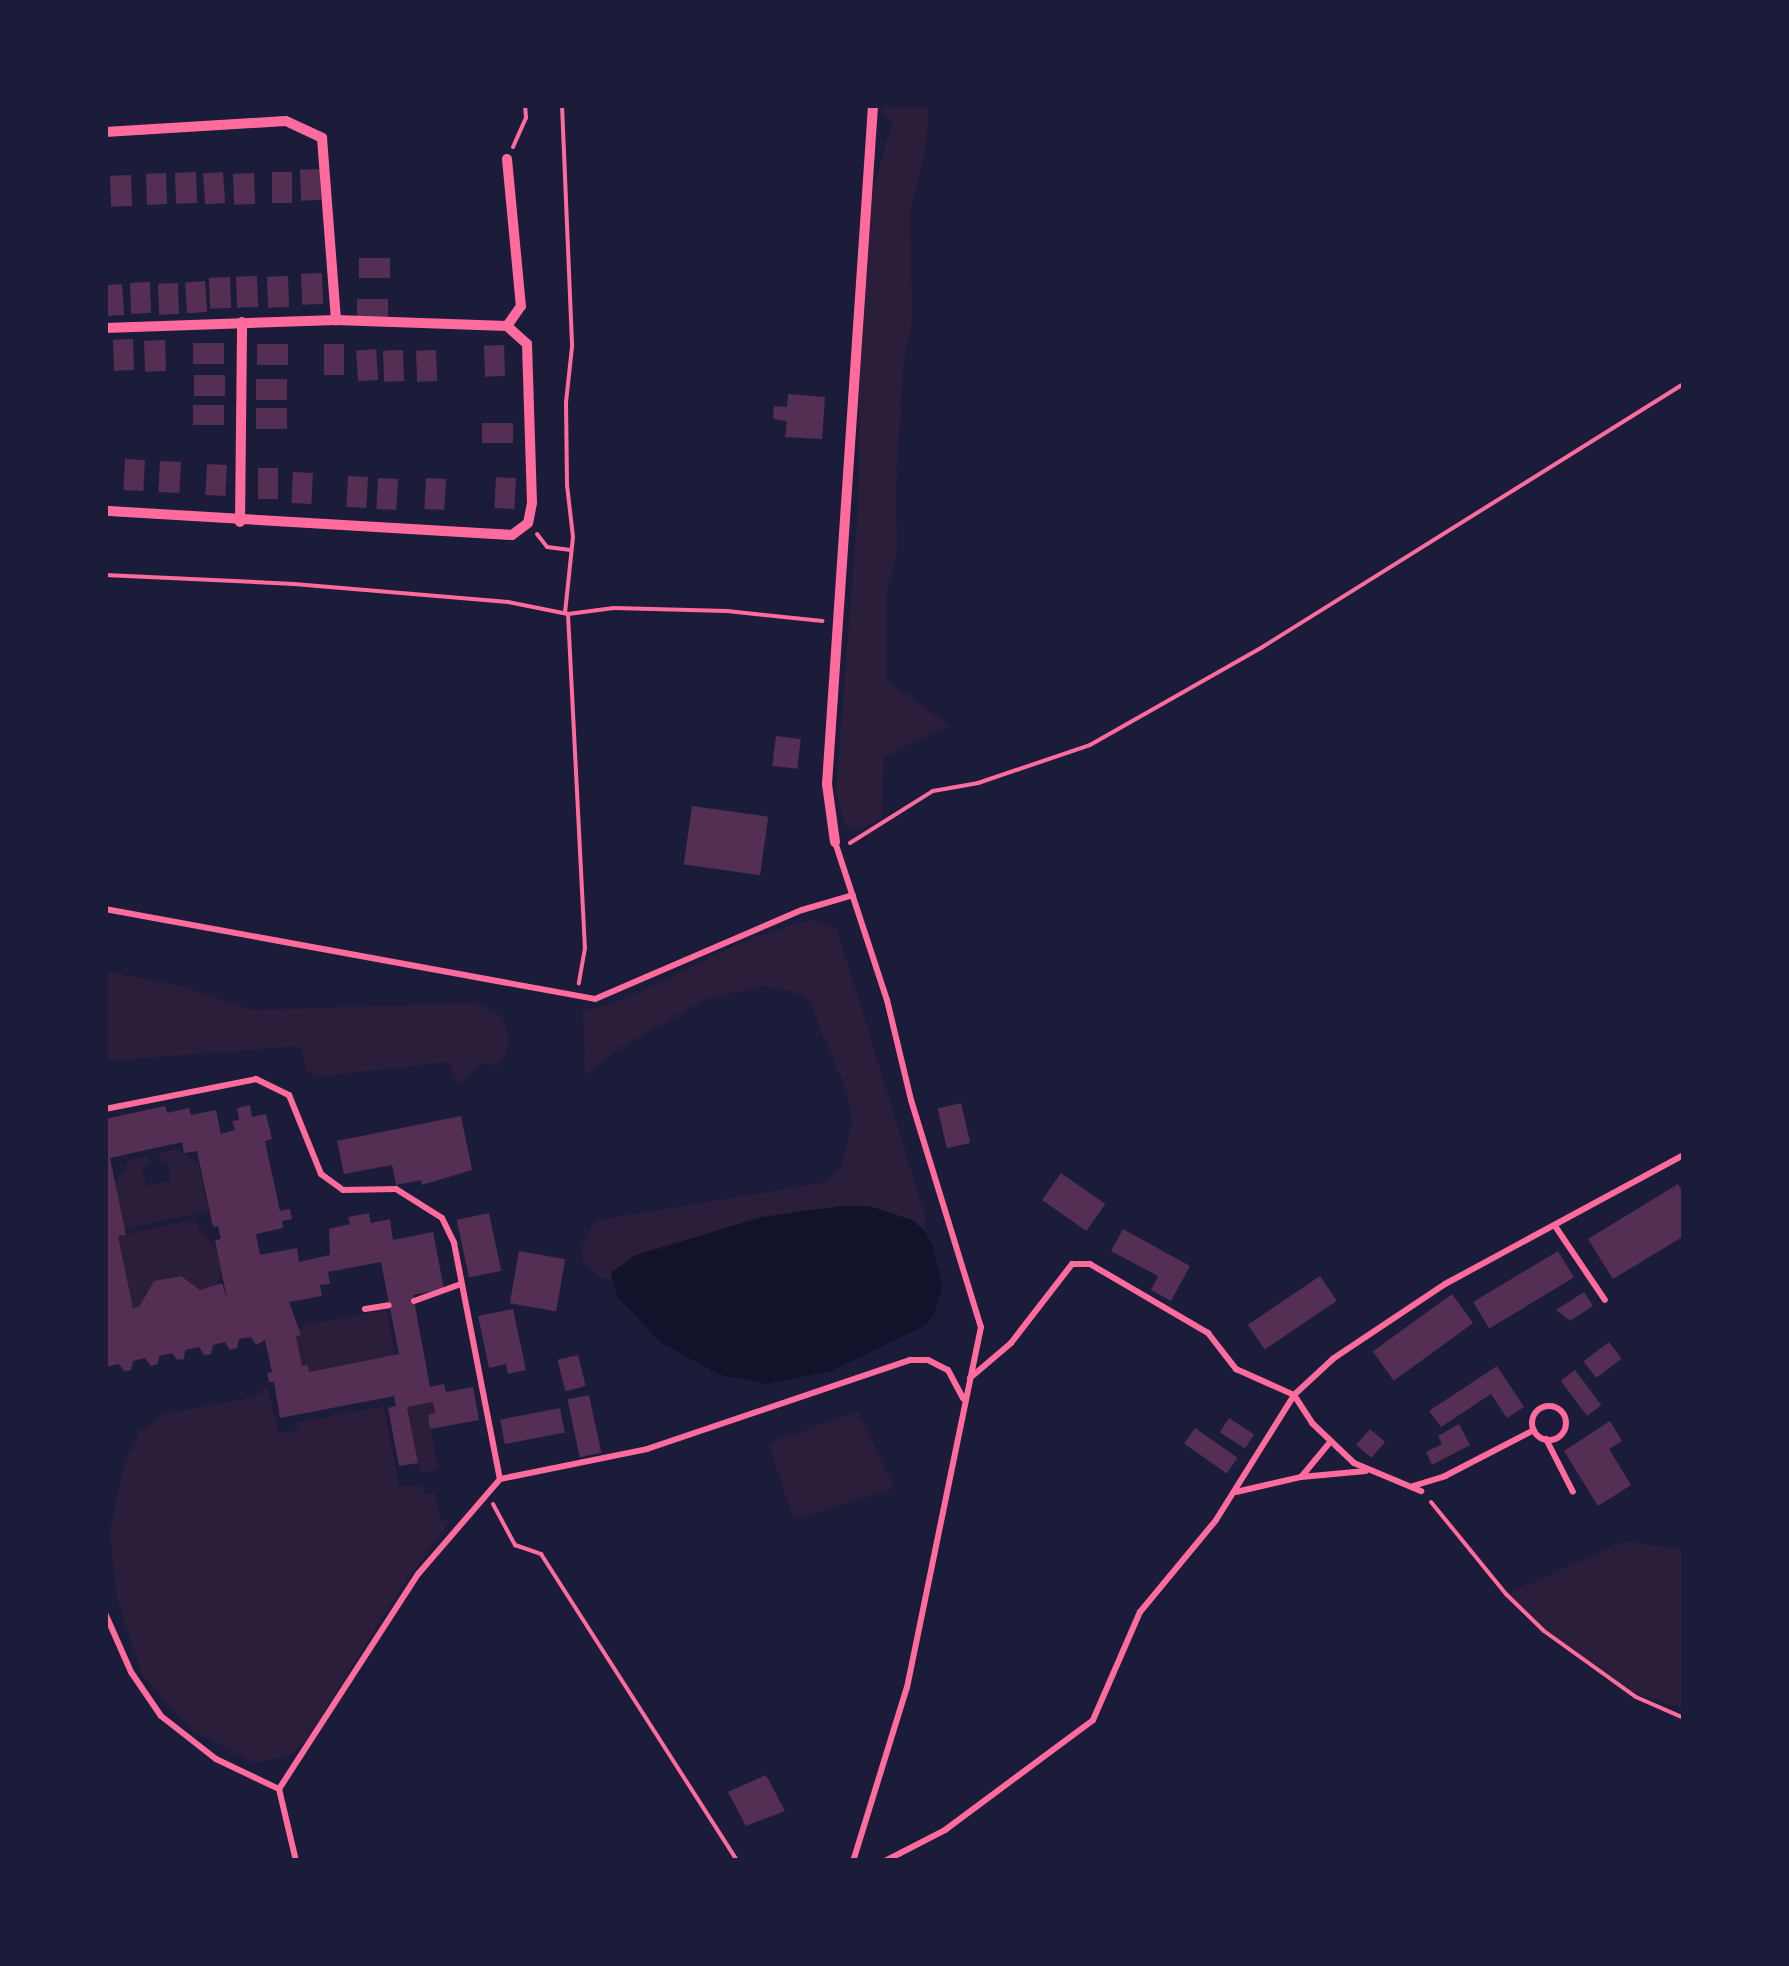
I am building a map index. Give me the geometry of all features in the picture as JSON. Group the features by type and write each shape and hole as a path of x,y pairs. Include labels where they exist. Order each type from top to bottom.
{"street":[{"path":"837,847 827,784 873,105"},
{"path":"105,132 286,121 322,138 336,320"},
{"path":"507,159 521,306 507,326"},
{"path":"105,328 336,320 507,326 527,344 532,502 528,523 512,535 297,520 240,522 105,511"},
{"path":"240,522 242,322"}],"lane":[{"path":"837,847 981,1327 908,1687 853,1861"},
{"path":"105,909 594,999 802,910 854,895"},
{"path":"105,1109 256,1079 289,1095 321,1174 343,1190 396,1189 420,1200 442,1218 454,1243 500,1479"},
{"path":"885,1861 945,1830 1093,1720 1140,1612 1235,1492 1294,1395 1334,1358 1430,1295 1684,1155"},
{"path":"1555,1226 1604,1300"},
{"path":"969,1379 1011,1343 1072,1264 1090,1264 1208,1333 1236,1369 1294,1395 1330,1442 1370,1471 1421,1491"},
{"path":"414,1300 462,1284"},
{"path":"365,1309 389,1305"},
{"path":"296,1861 279,1789 419,1573 500,1479 647,1448 910,1360 928,1360 948,1370 964,1398"},
{"path":"1534,1430 1536,1412 1546,1406 1559,1409 1566,1428 1557,1438 1546,1439"},
{"path":"1534,1430 1546,1439 1573,1492"},
{"path":"1412,1486 1445,1476 1534,1430"},
{"path":"1301,1477 1330,1442"},
{"path":"1235,1492 1301,1477 1370,1471"},
{"path":"105,1613 130,1672 161,1716 216,1759 279,1789"}],"path":[{"path":"507,159 526,118 526,105"},
{"path":"562,105 572,347 566,402 572,550 566,614 585,948 576,998"},
{"path":"837,847 932,791 978,783 1090,745 1264,646 1684,384"},
{"path":"528,523 547,547 572,550"},
{"path":"105,576 314,585 508,602 566,614 614,608 727,612 840,624"},
{"path":"1421,1491 1506,1594 1544,1631 1636,1696 1684,1718"},
{"path":"492,1501 515,1545 541,1554 737,1861"}],"shaded area":[{"path":"879,105 929,105 925,153 910,213 912,324 904,359 896,484 897,552 887,588 887,680 950,726 884,756 882,819 858,830 845,826 836,793 858,508 860,329 867,274 864,217 892,125"},
{"path":"813,919 837,929 925,1216 925,1231 912,1220 869,1206 797,1211 636,1255 611,1273 612,1280 599,1278 583,1260 581,1246 595,1221 821,1183 841,1168 852,1121 847,1092 810,1003 796,992 763,986 706,999 615,1051 585,1076 583,1010 611,1005 751,938"},
{"path":"105,971 181,986 253,1010 474,1003 502,1016 509,1038 505,1057 497,1066 480,1063 458,1085 449,1062 316,1077 306,1069 300,1046 105,1061"},
{"path":"176,1149 198,1163 208,1211 124,1229 115,1183 130,1160 148,1156 150,1164 142,1167 146,1186 171,1180 167,1161 160,1162 158,1154"},
{"path":"869,1206 912,1220 925,1231 934,1250 942,1289 934,1315 924,1326 831,1371 767,1384 720,1375 660,1342 617,1296 611,1273 636,1255 762,1217"},
{"path":"193,1220 218,1251 222,1272 217,1284 200,1290 181,1276 154,1281 139,1307 133,1308 118,1236"},
{"path":"387,1310 395,1355 309,1372 308,1366 302,1366 296,1336 301,1334 300,1326"},
{"path":"267,1387 279,1434 298,1430 296,1423 384,1406 399,1487 422,1484 424,1494 435,1492 440,1520 447,1519 448,1524 397,1594 306,1741 289,1756 255,1763 190,1729 142,1674 117,1598 110,1532 124,1463 139,1432 164,1414 254,1397"},
{"path":"433,1402 435,1413 428,1415 438,1469 420,1473 407,1407"},
{"path":"858,1411 895,1488 794,1520 768,1444"},
{"path":"1625,1541 1684,1550 1684,1709 1634,1692 1545,1631 1506,1595"}],"building":[{"path":"320,169 321,200 301,201 300,170"},
{"path":"196,172 197,203 176,204 175,173"},
{"path":"223,172 225,203 205,204 203,173"},
{"path":"272,172 292,172 292,203 272,203"},
{"path":"166,173 167,204 147,205 146,174"},
{"path":"254,173 255,204 234,205 233,174"},
{"path":"131,175 132,206 111,207 110,176"},
{"path":"359,258 390,258 390,278 359,278"},
{"path":"322,273 323,304 302,305 301,274"},
{"path":"257,276 258,307 237,308 236,277"},
{"path":"288,276 289,307 268,308 267,277"},
{"path":"230,277 231,308 210,309 209,278"},
{"path":"205,281 207,312 187,313 185,282"},
{"path":"150,282 151,313 131,314 130,283"},
{"path":"178,283 179,314 159,315 158,284"},
{"path":"122,284 124,315 107,316 105,285"},
{"path":"357,299 388,299 388,319 357,319"},
{"path":"133,339 134,370 114,371 113,340"},
{"path":"165,340 166,371 145,372 144,341"},
{"path":"193,343 224,343 224,364 193,364"},
{"path":"257,344 288,344 288,365 257,365"},
{"path":"324,344 344,344 344,375 324,375"},
{"path":"504,345 505,376 485,377 484,346"},
{"path":"376,349 378,380 358,381 356,350"},
{"path":"403,350 404,381 384,382 383,351"},
{"path":"436,350 437,381 417,382 416,351"},
{"path":"194,375 225,375 225,396 194,396"},
{"path":"256,379 287,379 287,400 256,400"},
{"path":"788,394 825,397 822,439 785,437 787,421 773,419 774,406 787,407"},
{"path":"193,405 224,405 224,425 193,425"},
{"path":"256,408 287,408 287,429 256,429"},
{"path":"482,423 513,423 513,443 482,443"},
{"path":"125,459 145,460 143,491 123,490"},
{"path":"160,461 181,462 179,493 158,492"},
{"path":"207,464 227,465 225,496 205,495"},
{"path":"258,468 278,468 278,499 258,499"},
{"path":"293,472 313,473 311,504 291,503"},
{"path":"348,476 368,477 366,508 346,507"},
{"path":"496,477 516,478 514,509 494,508"},
{"path":"378,478 398,479 396,510 376,509"},
{"path":"426,478 446,479 444,510 424,509"},
{"path":"776,736 801,739 797,769 772,766"},
{"path":"692,806 768,817 760,875 684,864"},
{"path":"961,1103 970,1143 947,1148 938,1108"},
{"path":"250,1105 252,1117 266,1114 272,1139 265,1141 280,1211 290,1209 292,1219 282,1221 283,1228 256,1234 260,1255 297,1248 299,1262 330,1255 329,1229 350,1224 348,1217 369,1213 371,1223 390,1219 393,1240 433,1232 444,1289 413,1295 430,1387 444,1384 446,1392 473,1387 479,1420 430,1429 428,1415 435,1413 433,1402 407,1407 418,1463 399,1466 388,1408 396,1406 394,1396 280,1418 274,1382 269,1382 267,1373 272,1372 265,1340 256,1345 251,1337 239,1339 237,1348 230,1350 225,1342 213,1345 211,1354 204,1355 199,1347 185,1350 184,1359 177,1360 172,1353 159,1356 158,1364 151,1366 145,1358 133,1361 131,1370 124,1371 119,1364 105,1367 105,1119 165,1106 167,1113 189,1108 191,1115 216,1110 221,1134 235,1130 232,1121 239,1120 237,1108","holes":["182,1142 184,1153 197,1151 213,1227 218,1226 221,1239 215,1240 227,1299 222,1283 200,1290 181,1276 154,1281 139,1307 133,1308 118,1236 126,1235 110,1158","381,1262 399,1354 309,1372 308,1365 302,1366 296,1336 301,1335 289,1302 322,1296 320,1285 330,1284 328,1272"]},
{"path":"461,1116 472,1170 422,1185 421,1180 396,1185 392,1165 344,1174 337,1141"},
{"path":"1061,1173 1105,1204 1086,1231 1042,1200"},
{"path":"1678,1184 1684,1194 1684,1236 1613,1279 1588,1239"},
{"path":"489,1213 501,1271 469,1278 457,1220"},
{"path":"1123,1229 1190,1266 1171,1301 1151,1290 1158,1276 1111,1251"},
{"path":"519,1251 565,1259 556,1311 510,1303"},
{"path":"1558,1251 1574,1278 1489,1329 1473,1302"},
{"path":"1320,1276 1337,1301 1265,1350 1248,1325"},
{"path":"1584,1292 1593,1306 1570,1321 1556,1310"},
{"path":"1452,1294 1473,1323 1394,1381 1373,1352"},
{"path":"513,1309 526,1370 508,1374 506,1364 489,1368 478,1316"},
{"path":"1609,1342 1622,1359 1596,1378 1583,1361"},
{"path":"578,1355 586,1386 565,1391 558,1360"},
{"path":"1497,1366 1524,1407 1507,1418 1491,1394 1441,1427 1429,1411"},
{"path":"1575,1370 1601,1405 1587,1416 1561,1381"},
{"path":"589,1395 601,1453 580,1457 567,1400"},
{"path":"560,1408 565,1433 505,1444 500,1420"},
{"path":"1229,1418 1254,1434 1245,1449 1220,1432"},
{"path":"1610,1421 1622,1441 1609,1449 1631,1485 1598,1506 1564,1451"},
{"path":"1459,1424 1470,1445 1432,1465 1426,1452 1442,1444 1438,1436"},
{"path":"1195,1428 1238,1458 1227,1473 1184,1444"},
{"path":"1370,1429 1385,1442 1371,1458 1356,1445"},
{"path":"766,1775 785,1811 746,1826 728,1792"}]}
